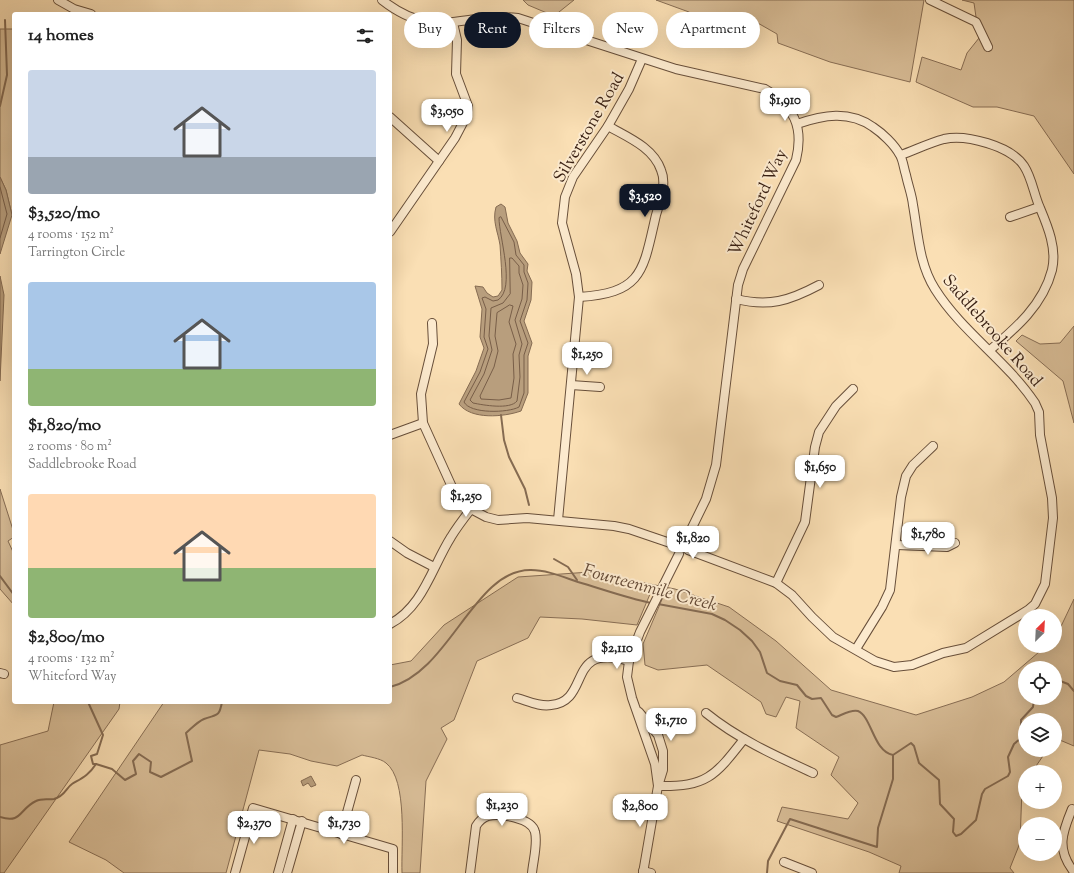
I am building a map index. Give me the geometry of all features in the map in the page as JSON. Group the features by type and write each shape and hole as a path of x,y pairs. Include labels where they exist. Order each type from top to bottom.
{"street":[{"path":"58,0 74,12"},
{"name":"Whiteford Way","path":"382,0 404,14"},
{"path":"930,0 976,22 988,47"},
{"name":"Whiteford Way","path":"456,23 492,17 518,18 676,69 765,90 785,103 797,124 800,142 796,160 743,269 736,299 721,442 706,498 686,546"},
{"path":"392,229 464,122 468,106 456,74 456,36"},
{"name":"Silverstone Road","path":"558,520 579,298 576,274 562,223 562,206 573,177 608,126 629,89 642,59"},
{"name":"Saddlebrooke Road","path":"686,546 776,583 792,595 827,633 883,664 894,667 912,665 973,644 1028,610 1035,604 1042,593 1047,577 1053,507 1040,435 1039,412 1030,395 990,350 969,331 946,304 927,275 922,261 913,203 901,155 880,132 865,121 851,117 824,116 797,124"},
{"path":"392,119 439,160"},
{"path":"579,298 602,296 614,292 626,286 636,277 647,254 664,184 662,170 656,159 646,148 608,126"},
{"path":"901,155 944,139 958,138 973,140 999,147 1012,153 1025,167 1039,207 1049,228 1053,264 1049,280 1040,299 1028,315 990,350"},
{"path":"1010,216 1039,207"},
{"path":"736,299 778,303 801,295 819,285"},
{"path":"432,323 433,344 421,394 423,423 452,487 459,497 471,509 486,517 498,520 527,518 558,520 629,529 676,545"},
{"path":"571,385 600,387"},
{"path":"776,583 805,522 819,432 836,406 853,388"},
{"path":"392,434 423,423"},
{"path":"856,649 887,599 891,583 901,497 906,476 913,465 933,446"},
{"path":"392,623 400,619 413,607 451,536 471,509"},
{"path":"676,545 681,541 686,546 684,554 679,554"},
{"path":"392,542 407,553 434,567"},
{"path":"896,545 947,547 955,543"},
{"path":"676,545 675,549 679,554"},
{"path":"658,786 655,764 627,684 626,677 630,660 640,632 679,554"},
{"path":"517,698 546,706 558,704 571,695 582,670 595,659 608,656 630,660"},
{"path":"636,708 658,735 663,751 663,770 658,786 646,872"},
{"path":"706,713 719,724 744,739 813,773"},
{"path":"658,786 684,786 709,778 722,768 744,739"},
{"path":"341,834 356,780"},
{"path":"235,873 253,808 302,821 393,849 393,873"},
{"path":"1072,808 1064,830 1062,847 1065,858 1074,872"},
{"path":"470,873 476,826 480,820 493,815 523,820 533,827 535,839 532,873"},
{"path":"278,873 293,819"},
{"path":"287,873 302,821"},
{"path":"784,862 812,873"}],"shaded area":[{"path":"523,0 574,0 559,12 545,12 528,5"},
{"path":"656,0 924,0 910,82 830,62 778,43 777,34 760,24 760,12 689,12"},
{"path":"962,0 1074,0 1074,174 1034,116 997,107 973,107 916,82 922,57 961,70 967,53 979,38 974,3"},
{"path":"0,29 12,29 12,215 6,190 0,177"},
{"path":"1074,326 1074,423 1063,381 1016,341 1022,335 1040,344 1060,343"},
{"path":"0,489 12,527 12,538 8,541 12,550 12,603 0,589"},
{"path":"590,572 675,589 729,607 776,641 831,690 916,715 972,697 1004,682 1018,670 1018,705 1062,705 1062,661 1028,661 1038,653 1062,653 1062,624 1074,599 1074,746 1062,741 1062,713 1018,713 1018,757 1042,757 1037,765 1018,765 1018,809 1021,809 1021,817 1018,817 1018,848 1010,868 1014,873 899,873 901,866 869,852 777,821 782,807 848,819 858,803 831,775 839,757 796,728 800,701 786,697 776,717 766,714 761,702 707,665 658,670 645,665 643,644 666,590 653,587 637,625 582,619 540,617 528,638 477,661 454,720 441,728 447,739 426,781 420,873 402,873 402,814 398,784 393,772 384,761 362,755 337,766 311,761 290,754 259,750 226,873 124,873 106,860 69,842 163,704 392,704 392,665 411,661 444,625 518,577"},
{"path":"54,704 120,704 119,709 4,873 0,873 0,745 48,731"}],"water":[{"path":"0,177 6,190 12,215 0,254"},
{"path":"501,204 505,207 508,223 517,241 520,253 528,264 527,271 532,282 531,300 524,321 532,343 528,356 528,393 521,411 506,415 488,416 471,413 459,404 476,371 484,348 480,337 482,309 475,286 483,287 487,293 493,297 498,296 502,290 500,245 495,217 496,207"},
{"path":"0,276 4,295 0,381"},
{"path":"311,776 316,785 311,787 308,783 303,786 301,781"}],"waterway":[{"path":"0,106 7,75 5,20"},
{"path":"501,415 504,440 509,457 525,489 529,505"},
{"path":"554,559 568,567 577,580"},
{"name":"Fourteenmile Creek","path":"392,686 411,678 429,662 477,603 493,586 511,574 531,570 543,571 651,603"},
{"path":"0,576 12,592"},
{"name":"Fourteenmile Creek","path":"658,604 712,614 725,620 740,630 752,641 760,652 767,673 780,681 797,685 806,696 812,699 821,698 832,715 836,717 850,711 858,711 863,714 881,747 886,752 893,755"},
{"name":"Fourteenmile Creek","path":"1062,682 1068,684 1074,691"},
{"path":"89,704 103,735 97,754 91,756 93,764 96,764"},
{"name":"Fourteenmile Creek","path":"96,764 112,769 125,780 136,774 133,761 139,754 151,762 150,772 161,777 192,761 186,733 201,720 217,715 220,711 222,704"},
{"name":"Fourteenmile Creek","path":"893,755 911,743 914,746 919,763 939,780 940,804 954,819 953,832 956,836 961,834 976,820 982,794 985,789 1008,776 1010,772 1008,757 1014,744 1021,738 1021,720 1033,705"},
{"path":"767,873 768,861 790,819 877,847 878,828 893,779 893,755"},
{"name":"Fourteenmile Creek","path":"0,817 13,819 20,815 30,804 36,801 58,798 72,784 88,774 96,764"}]}
